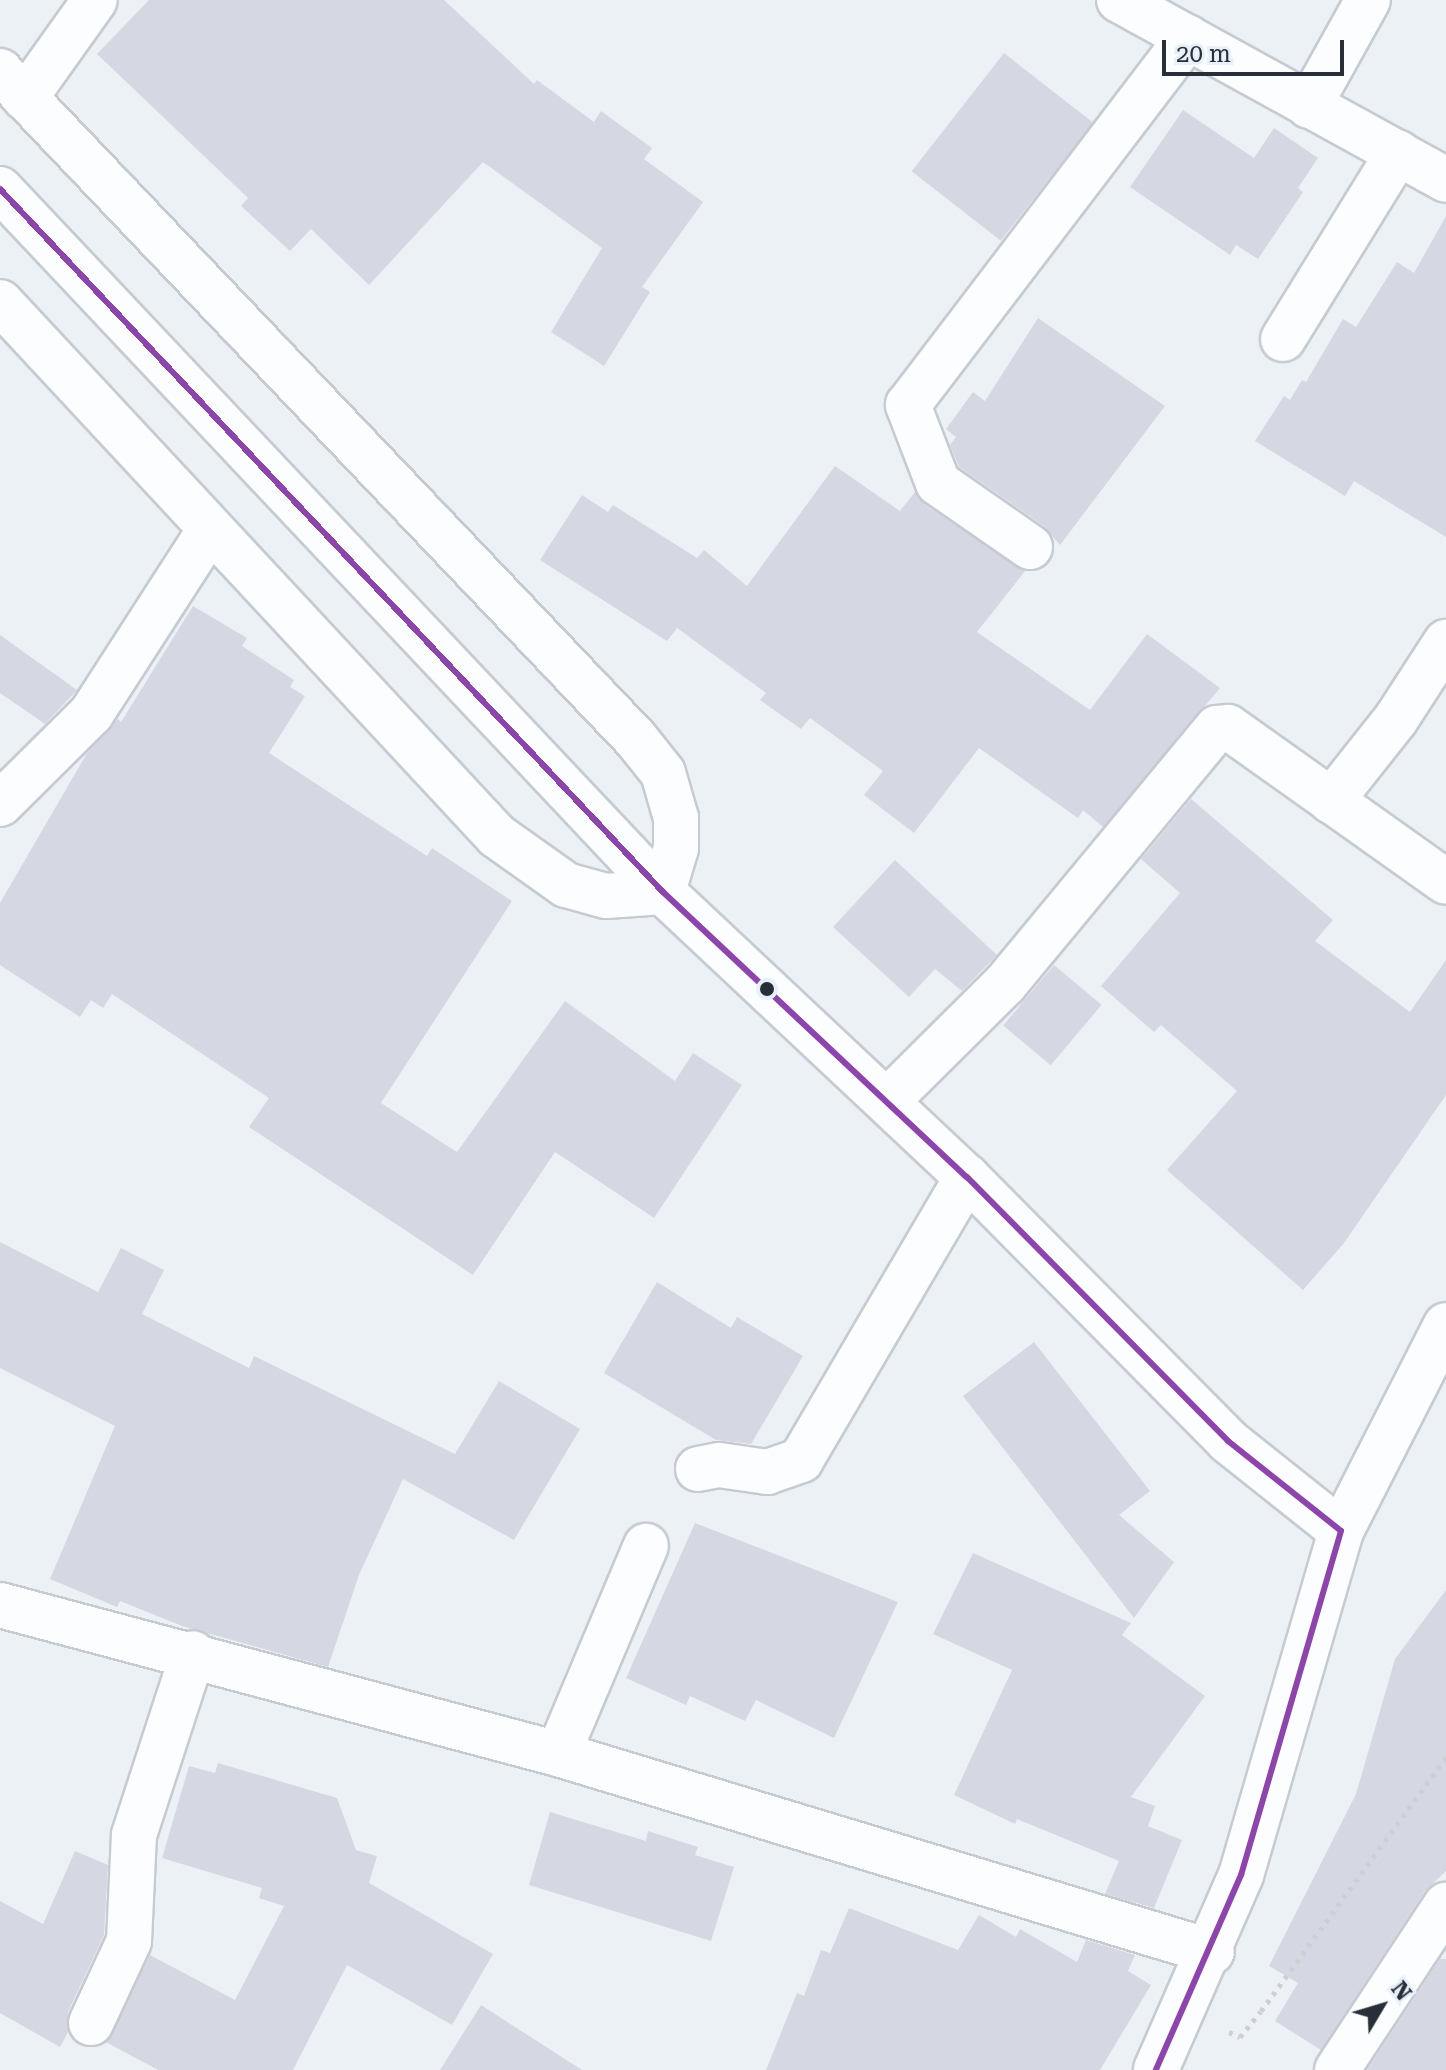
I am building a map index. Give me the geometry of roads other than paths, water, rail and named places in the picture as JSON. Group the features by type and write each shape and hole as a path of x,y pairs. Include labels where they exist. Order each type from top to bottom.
{"street":[{"path":"95,0 13,84 636,739 663,773 676,818 676,848 663,892"},
{"path":"1119,0 1446,180"},
{"path":"1309,106 1368,0"},
{"path":"1030,547 938,483 908,405 1188,38"},
{"path":"1283,339 1398,153"},
{"path":"0,189 547,774 663,892 967,1177 1228,1441 1341,1531"},
{"path":"0,302 497,836 566,885 606,896 663,892"},
{"path":"0,804 91,714 210,529"},
{"path":"1331,801 1396,719 1446,642"},
{"path":"887,1101 1005,984 1217,728 1228,727 1446,882"},
{"path":"698,1469 719,1465 767,1472 801,1460 967,1177"},
{"path":"1164,2068 1241,1875 1341,1531 1446,1325"},
{"path":"558,1754 646,1546"},
{"path":"0,1605 193,1653 558,1754 1212,1952"},
{"path":"91,2023 129,1941 134,1835 193,1653"},
{"path":"1337,2070 1446,1905"}]}
